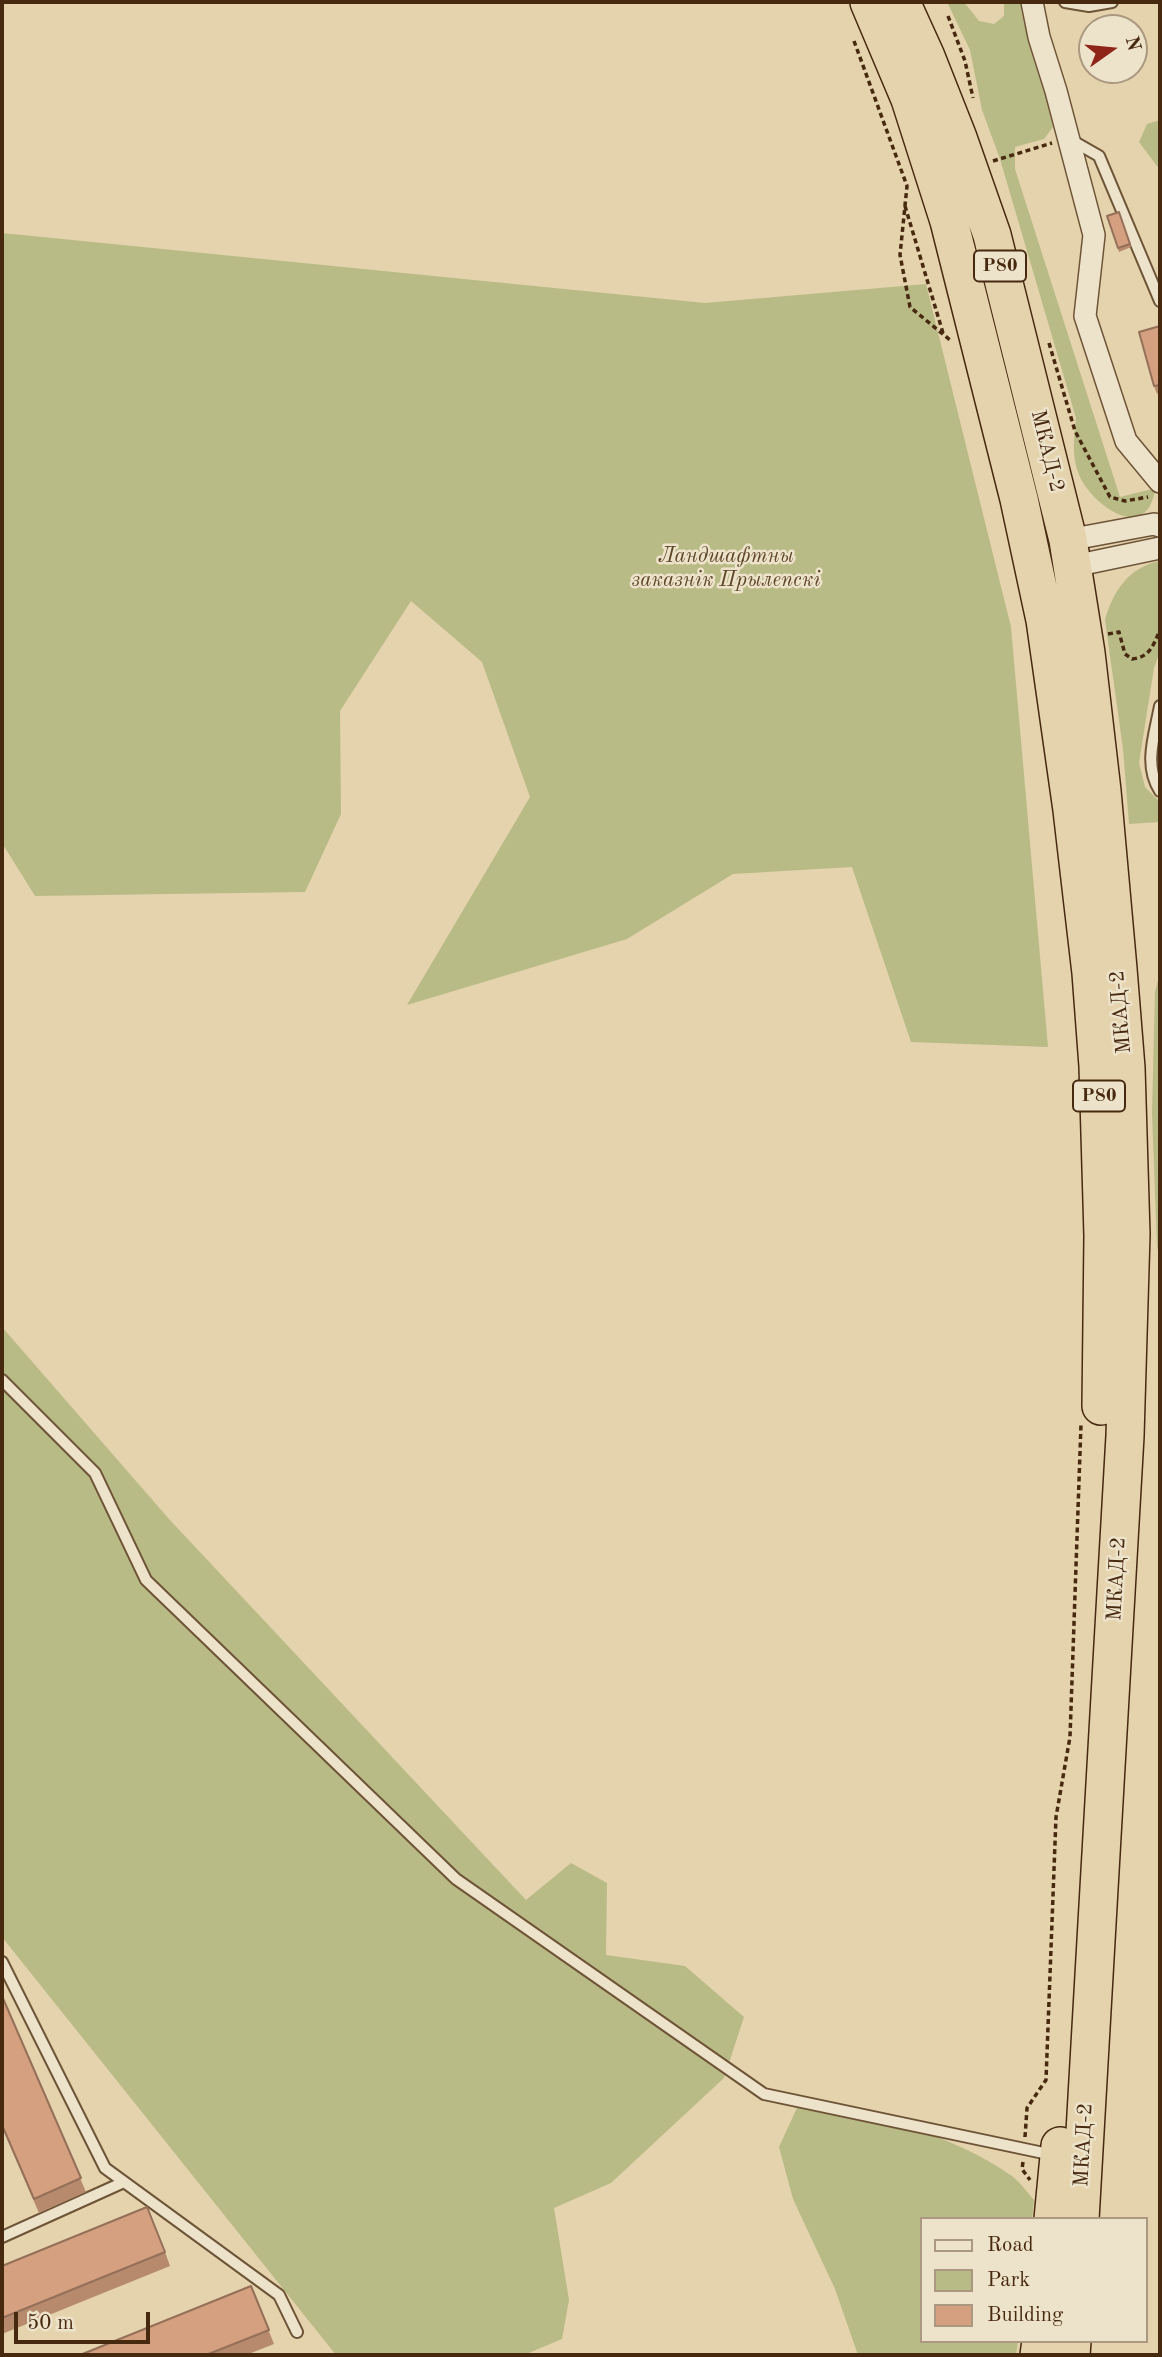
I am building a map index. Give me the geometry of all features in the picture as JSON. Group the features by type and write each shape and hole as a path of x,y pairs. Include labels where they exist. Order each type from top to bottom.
{"highway":[{"name":"Р80","path":"869,2 910,99 949,221 1023,516 1040,599 1071,796 1091,973 1098,1066 1103,1236 1101,1432 1059,2157 1053,2217"},
{"name":"МКАД-2","path":"901,2 958,138 992,235 1065,553 1086,653 1118,969 1126,1068 1131,1234 1125,1436 1080,2217"},
{"path":"1023,516 1065,553 1040,599"}],"street":[{"path":"1032,2 1039,37 1094,235 1085,316 1126,441 1154,489"},
{"path":"1065,553 1154,524 1160,526"},
{"path":"1065,553 1160,548"}],"lane":[{"path":"1065,2 1088,6 1112,2"},
{"path":"1068,138 1099,156 1160,301"},
{"path":"1160,706 1150,758 1153,780 1160,791"},
{"path":"2,1380 95,1473 146,1580 456,1879 764,2094 1059,2157"},
{"path":"2,1962 105,2168 279,2295 297,2332"},
{"path":"2,2237 124,2182"}],"path":[{"path":"948,16 965,61 975,107"},
{"path":"855,41 907,187 900,255 910,307 954,343"},
{"path":"990,150 993,161 1028,150"},
{"path":"905,204 944,335"},
{"path":"1049,342 1075,431 1110,497 1125,502 1154,489"},
{"path":"1118,632 1125,654 1132,659 1149,653 1160,630"},
{"path":"1030,2180 1022,2169 1027,2108 1046,2080 1056,1816 1070,1737 1081,1422"}],"green space":[{"path":"947,2 964,2 979,21 994,24 1004,16 1004,2 1020,2 1053,127 1044,139 1015,147 1015,169 1120,497 1156,488 1153,500 1141,515 1123,516 1105,506 1090,492 1077,470 1074,448 1076,418 1000,159 982,110 970,50"},
{"path":"1160,120 1160,170 1139,142 1147,124"},
{"name":"Ландшафтны заказнік Прылепскі","path":"2,233 705,303 926,284 1011,627 1048,1047 911,1042 852,867 733,874 627,939 407,1005 530,797 482,662 411,601 340,711 341,814 305,892 35,896 2,843"},
{"path":"1160,561 1160,651 1154,668 1139,763 1145,787 1160,802 1160,822 1129,824 1123,749 1105,620 1113,599 1124,582 1139,569"},
{"path":"1160,972 1160,1256 1157,1247 1152,1113 1155,992"},
{"path":"2,1327 169,1519 526,1900 571,1863 607,1883 606,1955 685,1966 744,2017 724,2078 611,2183 554,2208 569,2300 562,2339 524,2355 336,2355 2,1937"},
{"path":"1160,1492 1160,1895 1158,1749"},
{"path":"802,2097 911,2127 963,2148 1012,2176 1034,2200 1032,2217 920,2217 920,2343 1018,2343 1016,2355 858,2355 835,2289 793,2199 779,2147"}],"building":[{"path":"1119,212 1130,244 1118,248 1107,216"},
{"path":"1160,326 1160,385 1154,386 1139,332"},
{"path":"2,1996 81,2178 34,2199 2,2125"},
{"path":"147,2207 165,2252 2,2318 2,2266"},
{"path":"251,2286 269,2330 206,2355 80,2355"}]}
